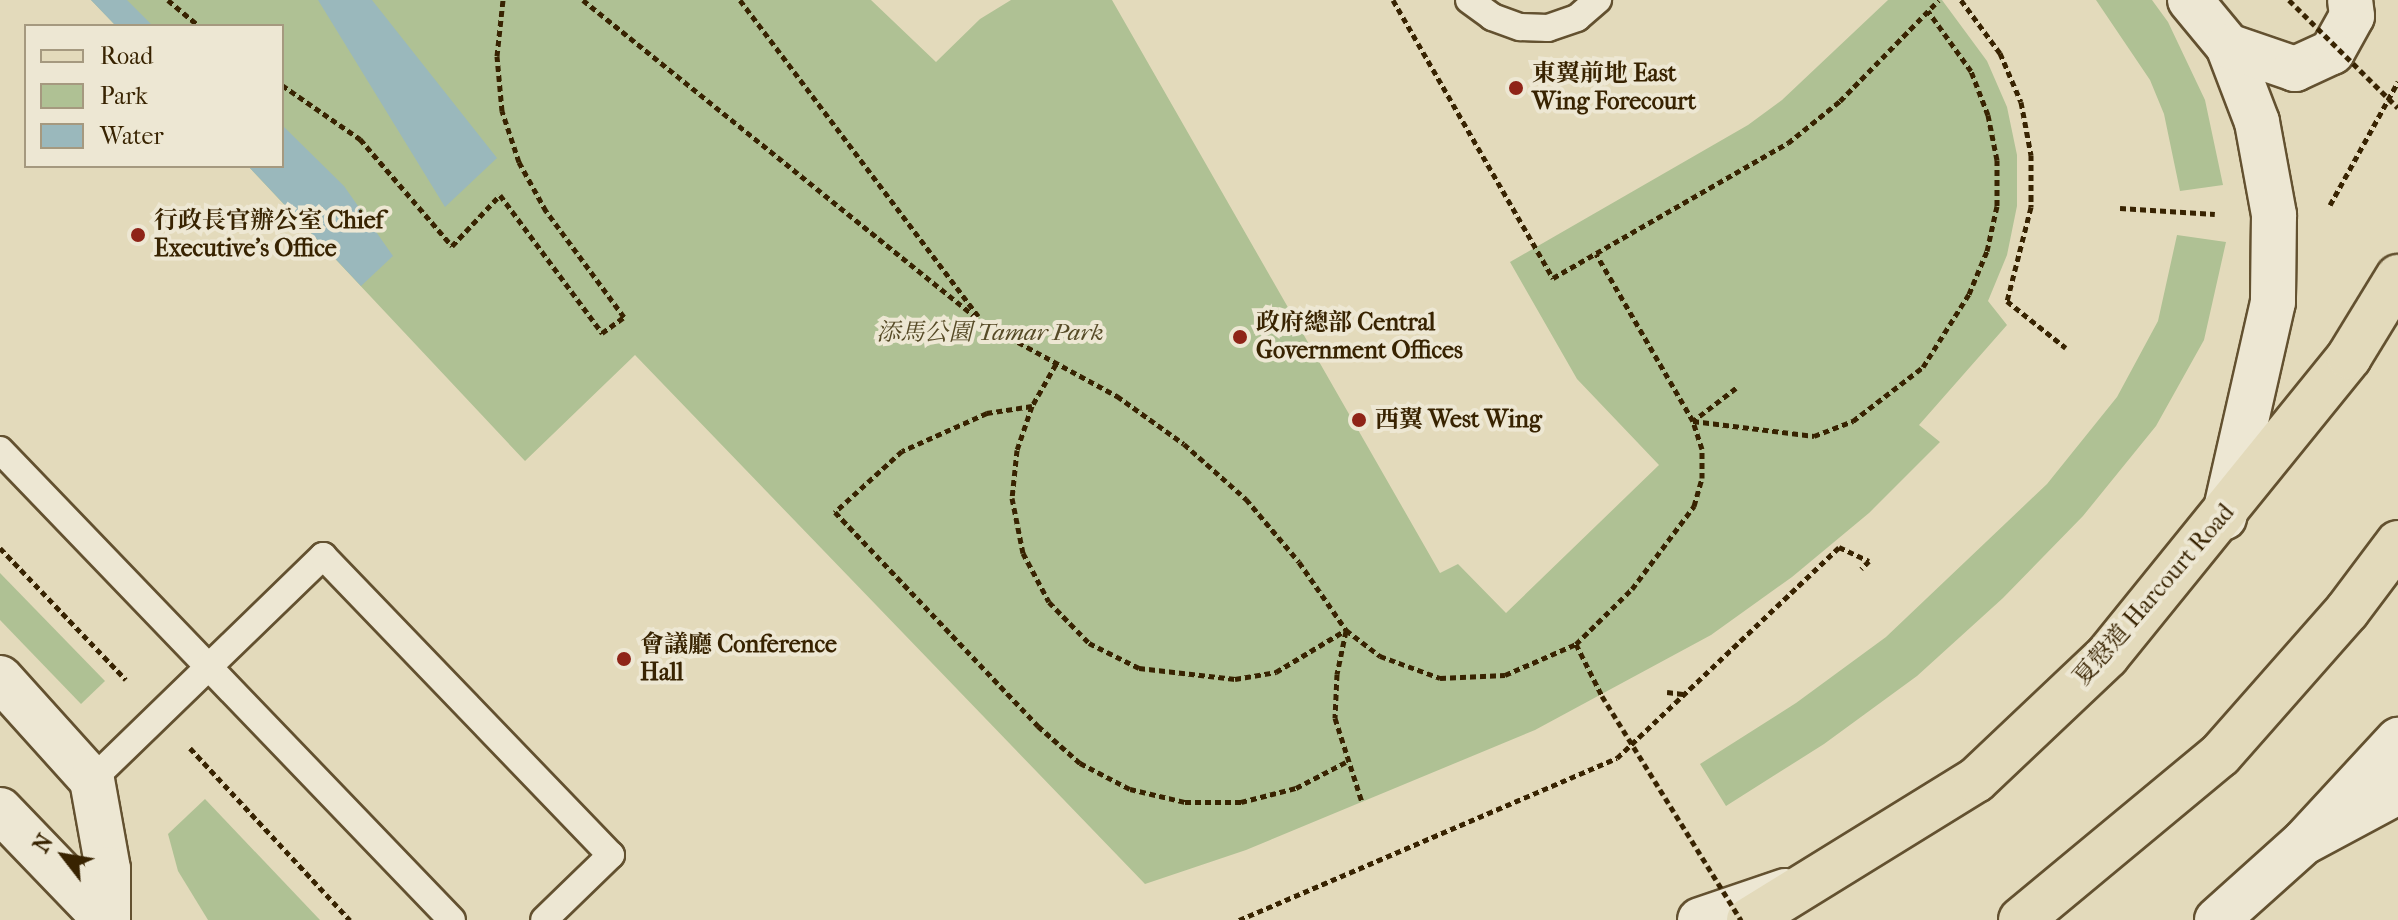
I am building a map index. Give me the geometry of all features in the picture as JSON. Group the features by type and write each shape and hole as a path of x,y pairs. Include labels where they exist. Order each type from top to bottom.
{"main road":[{"path":"2190,0 2228,46 2257,122 2274,215 2276,269 2224,517"},
{"path":"2228,46 2295,69 2332,52 2352,16 2350,0"},
{"name":"夏慤道 Harcourt Road","path":"1749,920 1976,780 2107,656 2224,517 2349,357 2398,277"},
{"path":"2021,920 2220,755 2347,611 2398,543"},
{"path":"0,678 92,780 108,869 107,920"},
{"path":"2217,920 2304,842 2398,740"},
{"path":"2304,842 2398,792"},
{"path":"0,810 107,920"},
{"name":"夏慤道 Harcourt Road","path":"1700,920 1813,882"}],"lane":[{"path":"1469,0 1506,22 1548,28 1577,18 1598,0"},
{"path":"0,450 452,920"},
{"path":"92,780 323,556 611,855 544,920"}],"path":[{"path":"168,0 197,24"},
{"path":"284,86 360,139 452,246 500,195 602,333 624,317 546,211 519,162 502,111 497,56 503,0"},
{"path":"583,0 983,323 1162,428 1246,499 1299,562 1346,630 1409,671 1473,681 1542,662 1576,644 1632,589 1694,506 1702,478 1702,449 1693,421 1596,254"},
{"path":"740,0 983,323"},
{"path":"1393,0 1553,278 1788,143 1840,101 1939,0"},
{"path":"1961,0 2000,53 2021,102 2031,155 2031,207 2007,301 2066,348"},
{"path":"2289,0 2398,108"},
{"path":"1693,421 1814,436 1853,421 1890,396 1923,367 1949,332 1987,251 1997,206 1997,160 1988,115 1971,71 1928,11"},
{"path":"1056,364 1032,406 1017,450 1012,498 1023,553 1049,602 1089,643 1139,668 1235,679 1276,672 1346,630"},
{"path":"1693,421 1736,388"},
{"path":"1032,406 987,413 902,451 835,512 1038,726 1080,763 1130,789 1185,802 1241,802 1296,788 1346,762"},
{"path":"1239,920 1617,758 1839,547 1869,561 1861,569"},
{"path":"1346,630 1337,674 1335,718 1346,762 1362,802"},
{"path":"1576,644 1602,696 1741,920"},
{"path":"1667,692 1684,695"}],"green space":[{"name":"添馬公園 Tamar Park","path":"91,0 871,0 936,62 980,19 1011,0 1112,0 1440,573 1458,564 1506,613 1659,465 1577,379 1510,262 1748,125 1782,100 1888,0 1942,0 1987,61 2007,107 2017,155 2017,206 2007,255 1988,301 2007,325 1919,425 1940,442 1869,513 1792,577 1711,635 1535,730 1246,850 1145,884 635,355 525,461 250,168 284,168 284,24 114,24"},
{"path":"2096,0 2152,0 2168,22 2205,100 2223,185 2180,191 2164,114 2150,80"},
{"path":"2177,235 2226,242 2204,340 2156,426 2083,516 2003,598 1917,676 1824,744 1726,806 1700,764 1796,703 1886,637 2047,484 2117,397 2158,321"},
{"path":"0,573 105,681 81,704 0,620"},
{"path":"205,799 320,920 208,920 178,871 168,834"}],"water":[{"path":"91,0 127,0 151,24 114,24"},
{"path":"318,0 372,0 497,158 445,207"},
{"path":"284,127 344,186 393,256 361,286 250,168 284,168"}],"place":[{"name":"東翼前地 East Wing Forecourt","path":"1516,88"},
{"name":"行政長官辦公室 Chief Executive’s Office","path":"138,235"},
{"name":"政府總部 Central Government Offices","path":"1240,337"},
{"name":"西翼 West Wing","path":"1359,420"},
{"name":"會議廳 Conference Hall","path":"624,659"}]}
